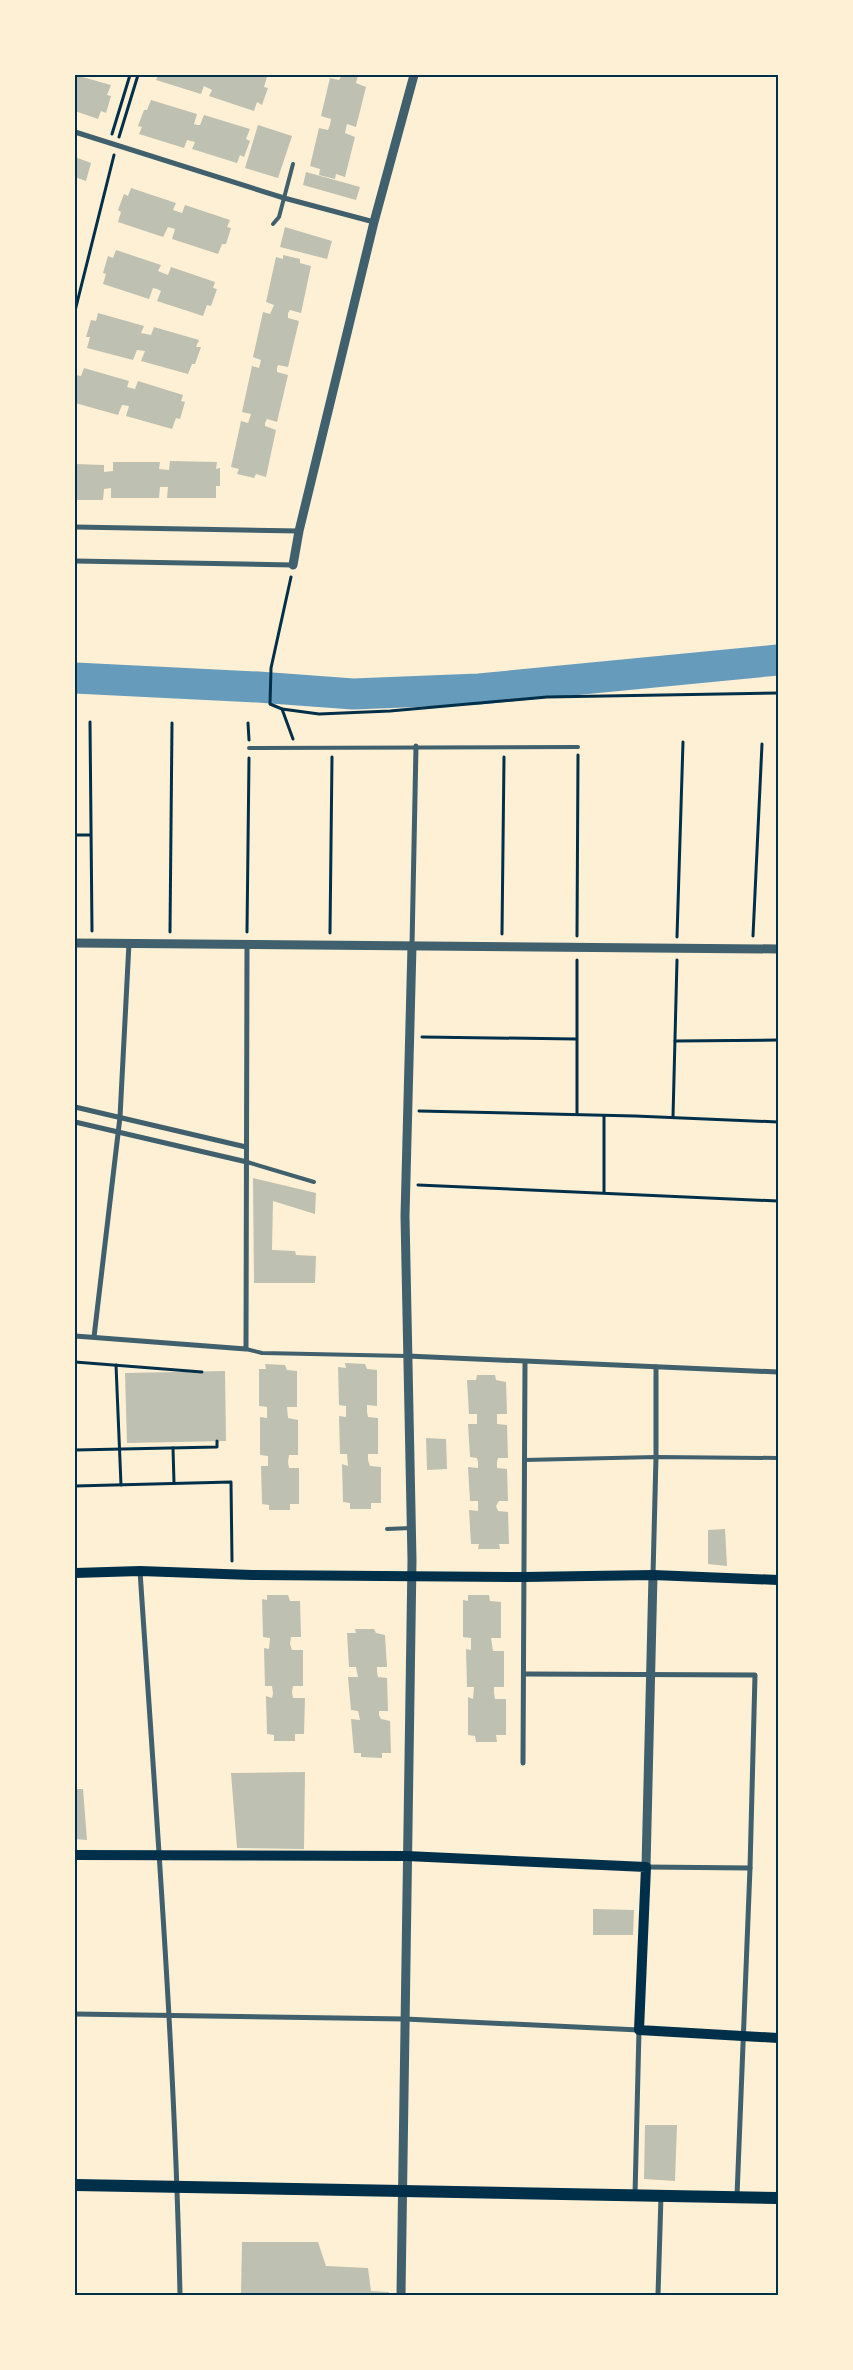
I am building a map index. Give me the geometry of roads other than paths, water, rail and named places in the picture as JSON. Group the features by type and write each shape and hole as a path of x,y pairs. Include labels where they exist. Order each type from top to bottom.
{"main road":[{"path":"75,1573 140,1571 252,1575 653,1576 778,1580"},
{"path":"75,1855 406,1856 646,1867 639,2030 778,2038"},
{"path":"75,2184 778,2198"}],"street":[{"path":"75,561 293,565 299,531 374,222 414,75"},
{"path":"75,132 284,198 374,222"},
{"path":"75,527 299,531"},
{"path":"401,2295 411,1575 405,1216 416,746"},
{"path":"75,943 778,949"},
{"path":"94,1337 120,1117 128,943"},
{"path":"75,1336 246,1349 247,944"},
{"path":"75,1107 246,1147"},
{"path":"75,1122 247,1162"},
{"path":"407,1356 778,1372"},
{"path":"524,1763 524,1460 526,1362"},
{"path":"656,1367 656,1457 646,1867 750,1868"},
{"path":"140,1571 160,1854 178,2187 180,2295"},
{"path":"525,1674 755,1675 750,1868 737,2197"},
{"path":"75,2014 405,2019 639,2030 635,2196"},
{"path":"658,2295 661,2196"}],"lane":[{"path":"273,224 279,217 293,164"},
{"path":"249,748 332,746 578,747"},
{"path":"247,1162 314,1182"},
{"path":"246,1349 262,1353 407,1356"},
{"path":"524,1460 656,1457 778,1458"},
{"path":"387,1529 411,1528"}],"waterway":[{"path":"75,678 258,687 353,694 479,689 778,660"}]}
